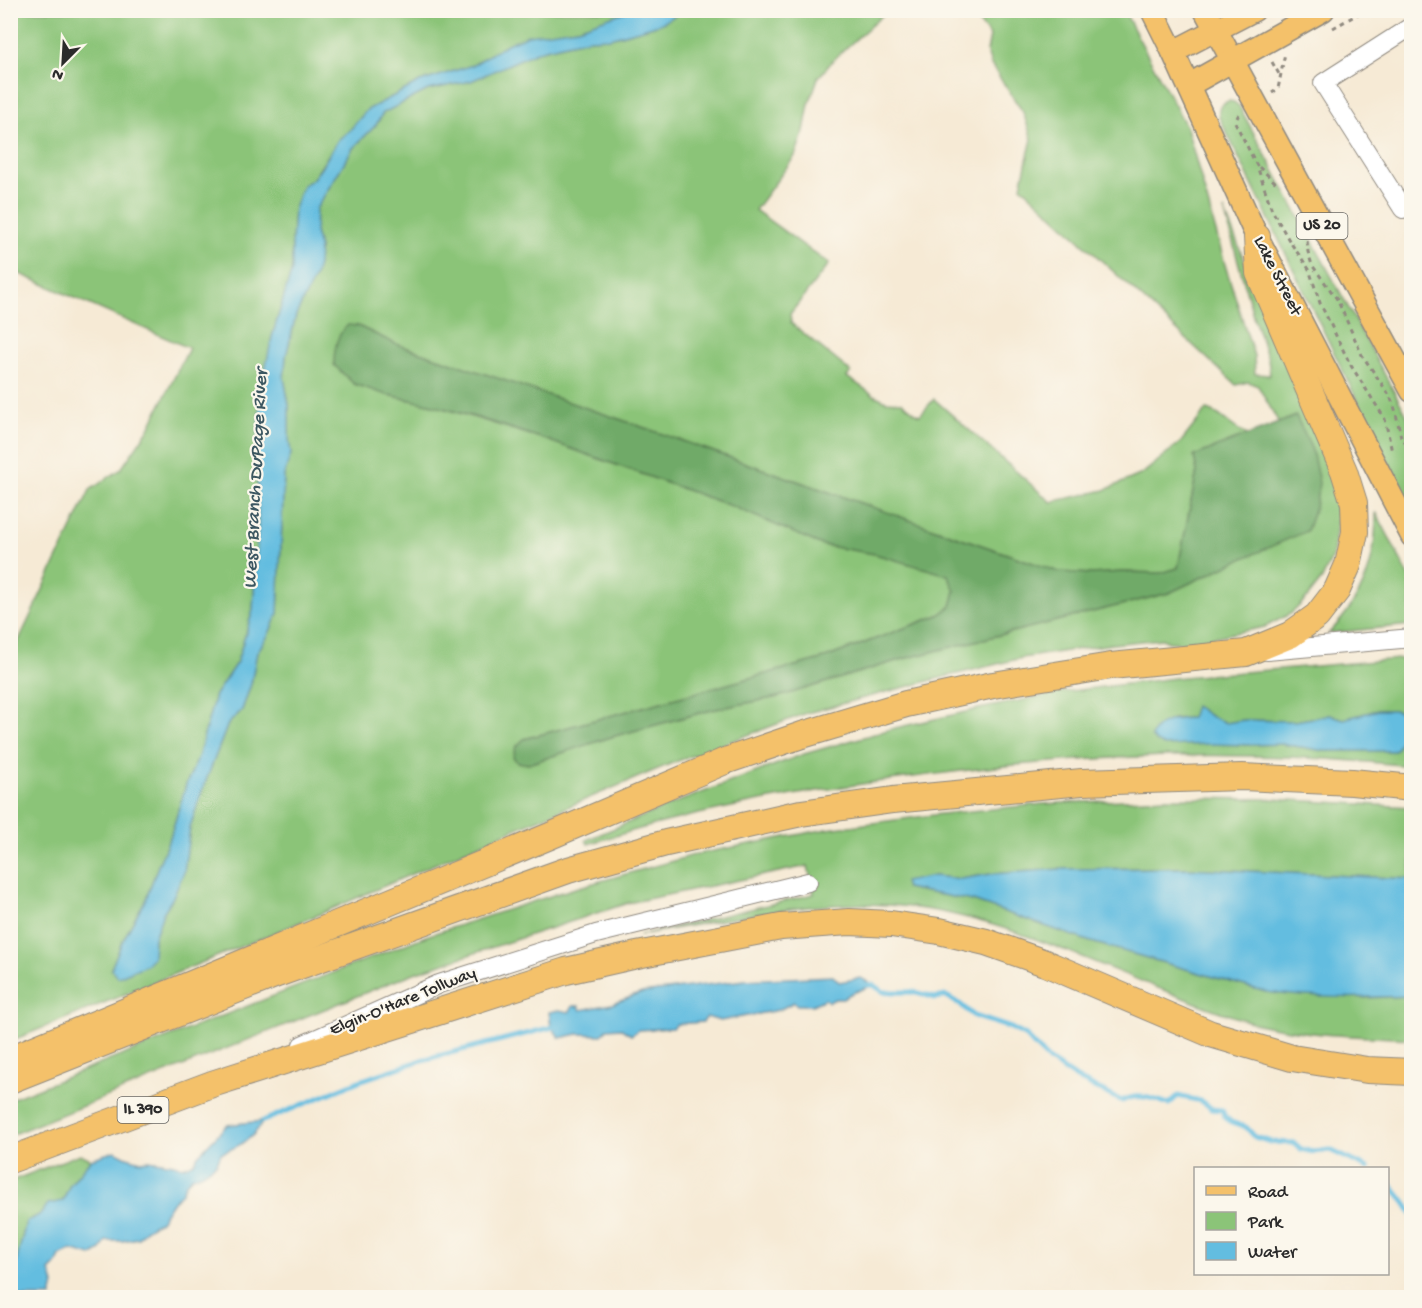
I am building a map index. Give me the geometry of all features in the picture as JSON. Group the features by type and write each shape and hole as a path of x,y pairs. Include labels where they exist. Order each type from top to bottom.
{"highway":[{"path":"10,1059 550,836 725,761 802,735 906,705 993,685 1111,666 1246,653 1290,635 1317,615 1337,590 1348,565 1355,532 1354,503 1344,471 1259,273 1257,237"},
{"path":"10,1080 277,975 568,870 666,843 801,813 894,800 1082,782 1242,777 1352,782 1412,788"},
{"path":"212,1084 566,971 781,927 849,922 891,924 986,942 1045,963 1210,1034 1292,1058 1366,1070 1412,1072"},
{"name":"Elgin-O'Hare Tollway","path":"10,1160 212,1084"}],"main road":[{"name":"Lake Street","path":"1152,10 1257,237 1412,537"},
{"name":"US 20","path":"1205,10 1412,391"},
{"path":"1173,52 1254,10"},
{"path":"1188,85 1233,61 1324,22"}],"lane":[{"path":"1412,26 1323,83 1403,209 1412,204"},
{"path":"1246,653 1412,638"},
{"name":"Elgin-O'Hare Tollway","path":"212,1084 439,984 596,934 808,882"}],"path":[{"path":"1324,22 1365,10"},
{"path":"1270,95 1278,89 1285,51"},
{"path":"1270,59 1280,75"},
{"path":"1242,110 1235,122 1257,166 1272,210 1309,269 1320,303 1350,364 1386,419 1393,459"},
{"path":"1257,166 1281,190"},
{"path":"1307,239 1312,265 1337,299 1362,355 1390,396 1395,409 1398,430 1412,450"}],"green space":[{"path":"11,11 630,11 489,55 473,65 420,82 367,110 338,140 294,209 292,270 272,337 259,414 258,525 253,610 237,662 215,695 198,758 186,785 171,835 146,899 122,942 111,969 118,976 153,957 154,938 163,913 184,872 190,827 202,791 228,724 242,710 251,684 257,652 268,636 278,613 284,475 291,454 289,405 284,378 286,356 296,315 318,265 319,247 315,232 316,209 353,148 376,125 383,113 428,90 471,81 541,50 628,33 660,24 683,11 887,11 835,58 818,78 795,156 755,210 829,264 790,314 791,323 851,372 847,377 874,395 886,401 902,402 920,415 934,399 1051,502 1105,490 1142,474 1181,442 1206,410 1217,414 1248,435 1194,456 1197,471 1178,568 1161,573 1059,572 396,344 358,326 384,394 429,404 544,439 734,507 822,545 875,554 948,575 955,591 952,606 939,615 825,658 524,739 528,764 611,737 711,710 778,697 903,659 1169,593 1228,565 1296,417 1279,423 1258,386 1248,382 1236,385 1021,186 1032,139 1023,112 991,65 987,52 990,36 970,11 1124,11 1187,128 1226,268 1254,356 1255,374 1270,375 1268,359 1254,319 1224,210 1326,461 1336,494 1337,525 1333,555 1322,579 1308,597 1292,613 1265,627 1183,643 1162,639 1022,658 807,713 670,764 320,914 11,1041 11,657 90,490 121,469 148,430 189,348 11,270"},
{"path":"1229,101 1239,106 1411,423 1411,507 1219,117 1220,107"},
{"path":"348,325 358,326 396,344 1059,572 1161,573 1178,568 1197,471 1194,456 1296,416 1312,450 1319,483 1315,508 1307,531 1169,593 903,659 778,697 711,710 611,737 528,764 517,762 513,757 516,747 524,739 825,658 939,615 951,606 955,591 948,575 875,554 822,545 734,507 544,439 475,417 354,384 334,365 338,338"},
{"path":"1376,512 1411,580 1411,625 1329,633 1352,606 1366,577 1374,547"},
{"path":"1411,658 1411,766 1272,756 1132,757 1023,764 881,781 785,796 690,816 588,844 586,840 804,754 895,728 1062,692 1183,677","holes":["1196,707 1226,723 1244,720 1295,721 1330,715 1344,719 1378,710 1394,710 1403,725 1400,744 1394,751 1325,751 1282,744 1210,744 1157,727 1172,719 1191,718"]},
{"path":"1165,798 1274,799 1411,807 1411,879 1186,868 1060,869 991,874 961,879 934,876 906,888 973,901 1088,941 1266,992 1366,998 1411,996 1411,1039 1318,1033 1262,1025 1203,1006 1042,941 977,920 910,907 876,904 808,907 640,935 814,894 808,866 628,903 417,972 11,1135 11,1099 426,936 572,889 698,854 827,829 1043,804"},
{"path":"80,1154 91,1159 70,1185 63,1201 49,1205 41,1214 26,1222 11,1288 11,1181"}],"water":[{"path":"630,10 683,11 660,24 628,33 541,50 471,81 428,90 383,113 376,125 353,148 316,209 315,232 319,247 318,265 296,315 286,356 284,378 289,405 291,454 284,475 278,613 268,636 257,652 251,684 242,710 228,724 202,791 190,827 184,872 163,913 154,938 153,957 146,965 118,977 111,969 122,942 146,899 171,835 186,785 198,758 215,695 237,662 253,610 258,525 257,459 261,389 272,337 292,270 294,209 303,185 312,180 338,140 367,110 420,82 473,65 507,44 528,35 578,28"},
{"path":"1195,706 1226,723 1244,720 1295,721 1330,715 1344,719 1378,710 1394,710 1402,712 1403,727 1395,751 1325,751 1282,744 1164,746 1151,737 1162,724 1191,718"},
{"path":"1186,868 1411,879 1411,996 1338,997 1266,992 1088,941 973,901 906,888 904,882 934,876 961,879 991,874 1060,869"},
{"path":"833,976 839,982 861,978 873,985 843,999 829,1002 825,999 812,1005 797,1005 794,1002 779,1010 720,1021 707,1017 703,1022 677,1024 673,1028 638,1030 631,1035 620,1028 607,1029 602,1035 578,1034 560,1038 551,1027 549,1012 559,1010 569,1012 573,1006 579,1006 581,1010 612,1004 642,993 745,980"},
{"path":"263,1121 246,1141 221,1153 217,1163 203,1173 192,1177 160,1221 145,1230 138,1238 106,1241 101,1250 91,1256 71,1250 60,1256 50,1271 54,1284 51,1297 11,1297 14,1272 26,1222 41,1214 48,1204 63,1201 70,1185 91,1159 115,1151 141,1161 149,1160 183,1167 194,1162 227,1125"}],"waterway":[{"path":"866,985 873,985 884,992 915,992 936,998 946,996 974,1016 1011,1028 1026,1036 1051,1062 1080,1080 1122,1101 1140,1097 1169,1104 1178,1096 1196,1100 1212,1109 1222,1110 1231,1122 1246,1127 1255,1137 1271,1142 1294,1143 1301,1149 1313,1152 1330,1150 1366,1167"},
{"path":"263,1121 359,1081 422,1060 557,1026"},
{"path":"1389,1182 1412,1214"}],"water label":[{"name":"West Branch DuPage River","path":"257,479"}]}
